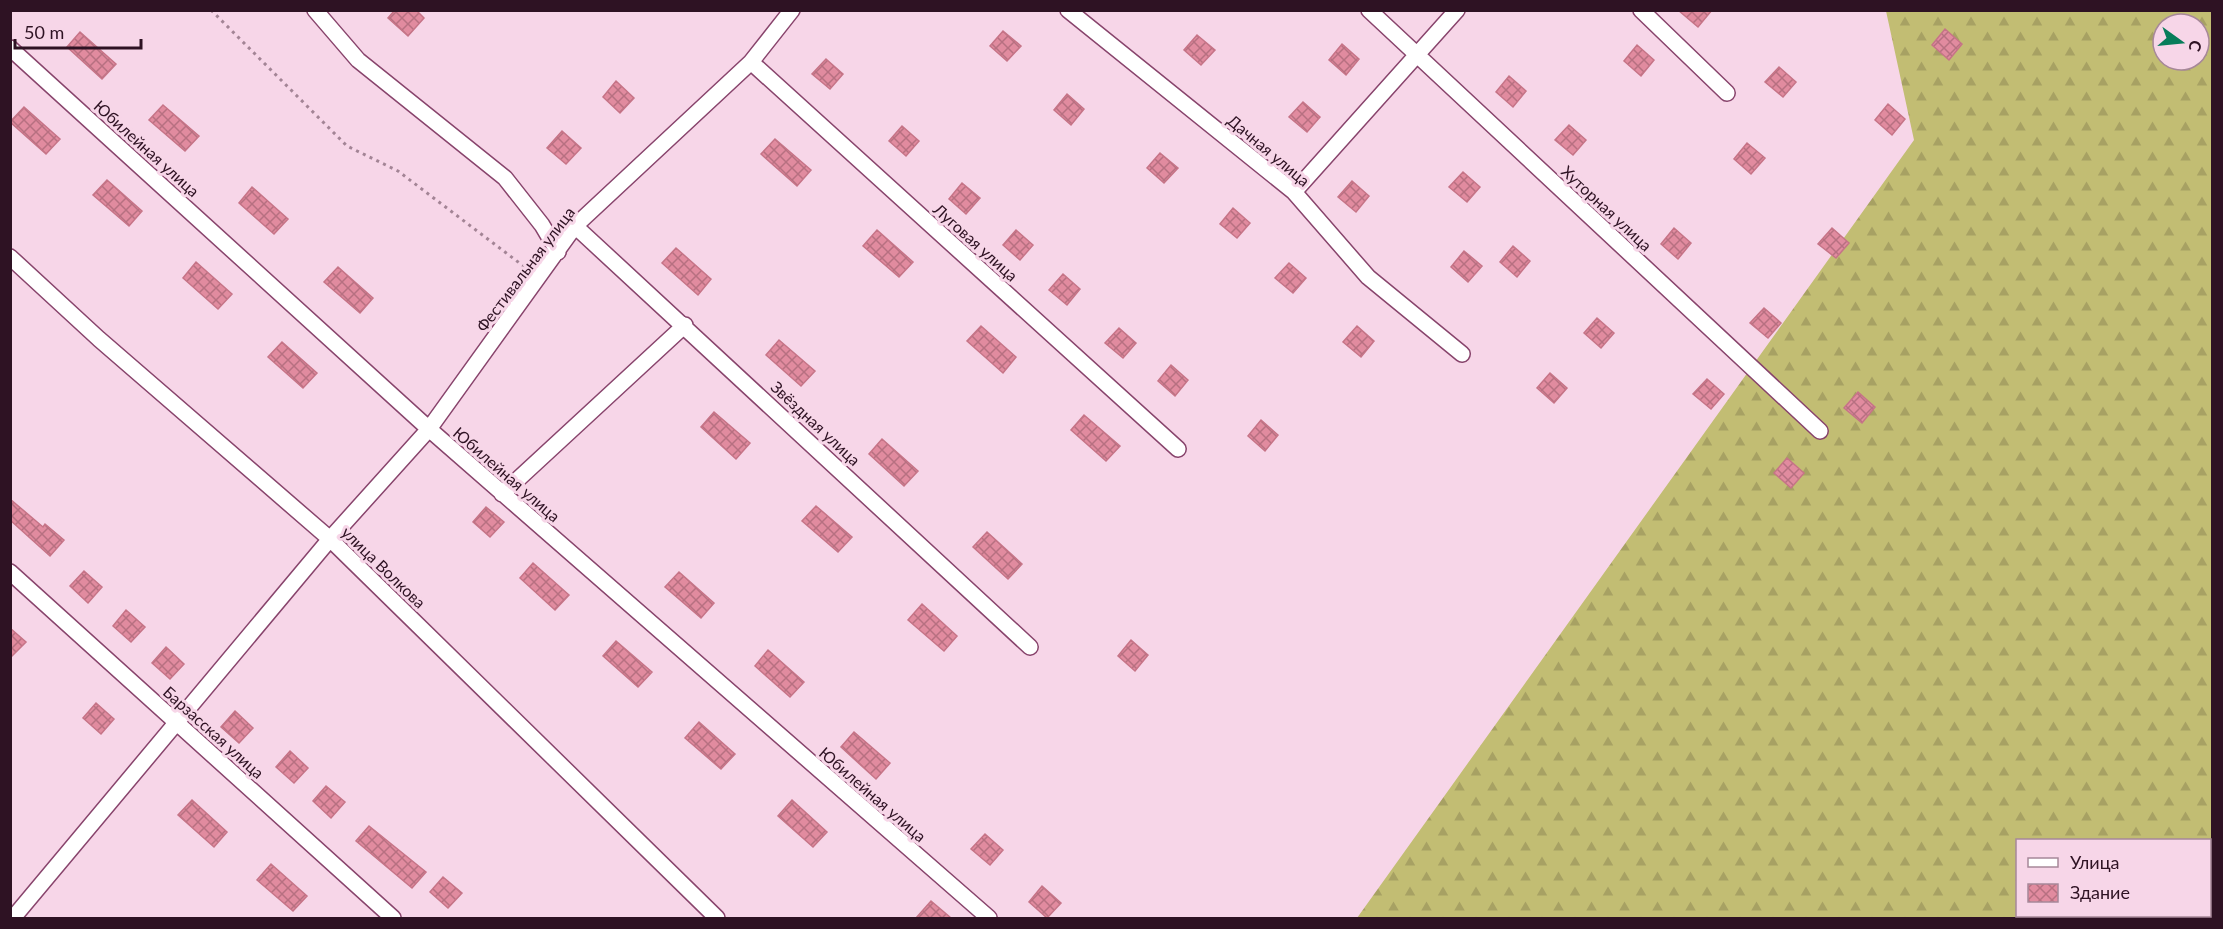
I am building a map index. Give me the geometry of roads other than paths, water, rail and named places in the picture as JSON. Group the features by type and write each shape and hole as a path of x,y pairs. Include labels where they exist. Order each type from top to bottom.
{"street":[{"path":"315,10 358,60 506,178 542,225 558,252"},
{"name":"Фестивальная улица","path":"13,918 330,539 429,429 576,226 751,62 792,10"},
{"name":"Дачная улица","path":"1068,10 1294,192 1368,277 1462,354"},
{"name":"Хуторная улица","path":"1369,10 1820,431"},
{"path":"1294,192 1457,10"},
{"path":"1641,10 1727,93"},
{"name":"Юбилейная улица","path":"10,48 502,494 989,918"},
{"name":"Луговая улица","path":"751,62 1178,449"},
{"name":"Звёздная улица","path":"576,226 1030,647"},
{"name":"улица Волкова","path":"10,257 99,339 330,539 717,918"},
{"path":"502,494 685,325"},
{"name":"Барзасская улица","path":"10,572 393,918"}]}
